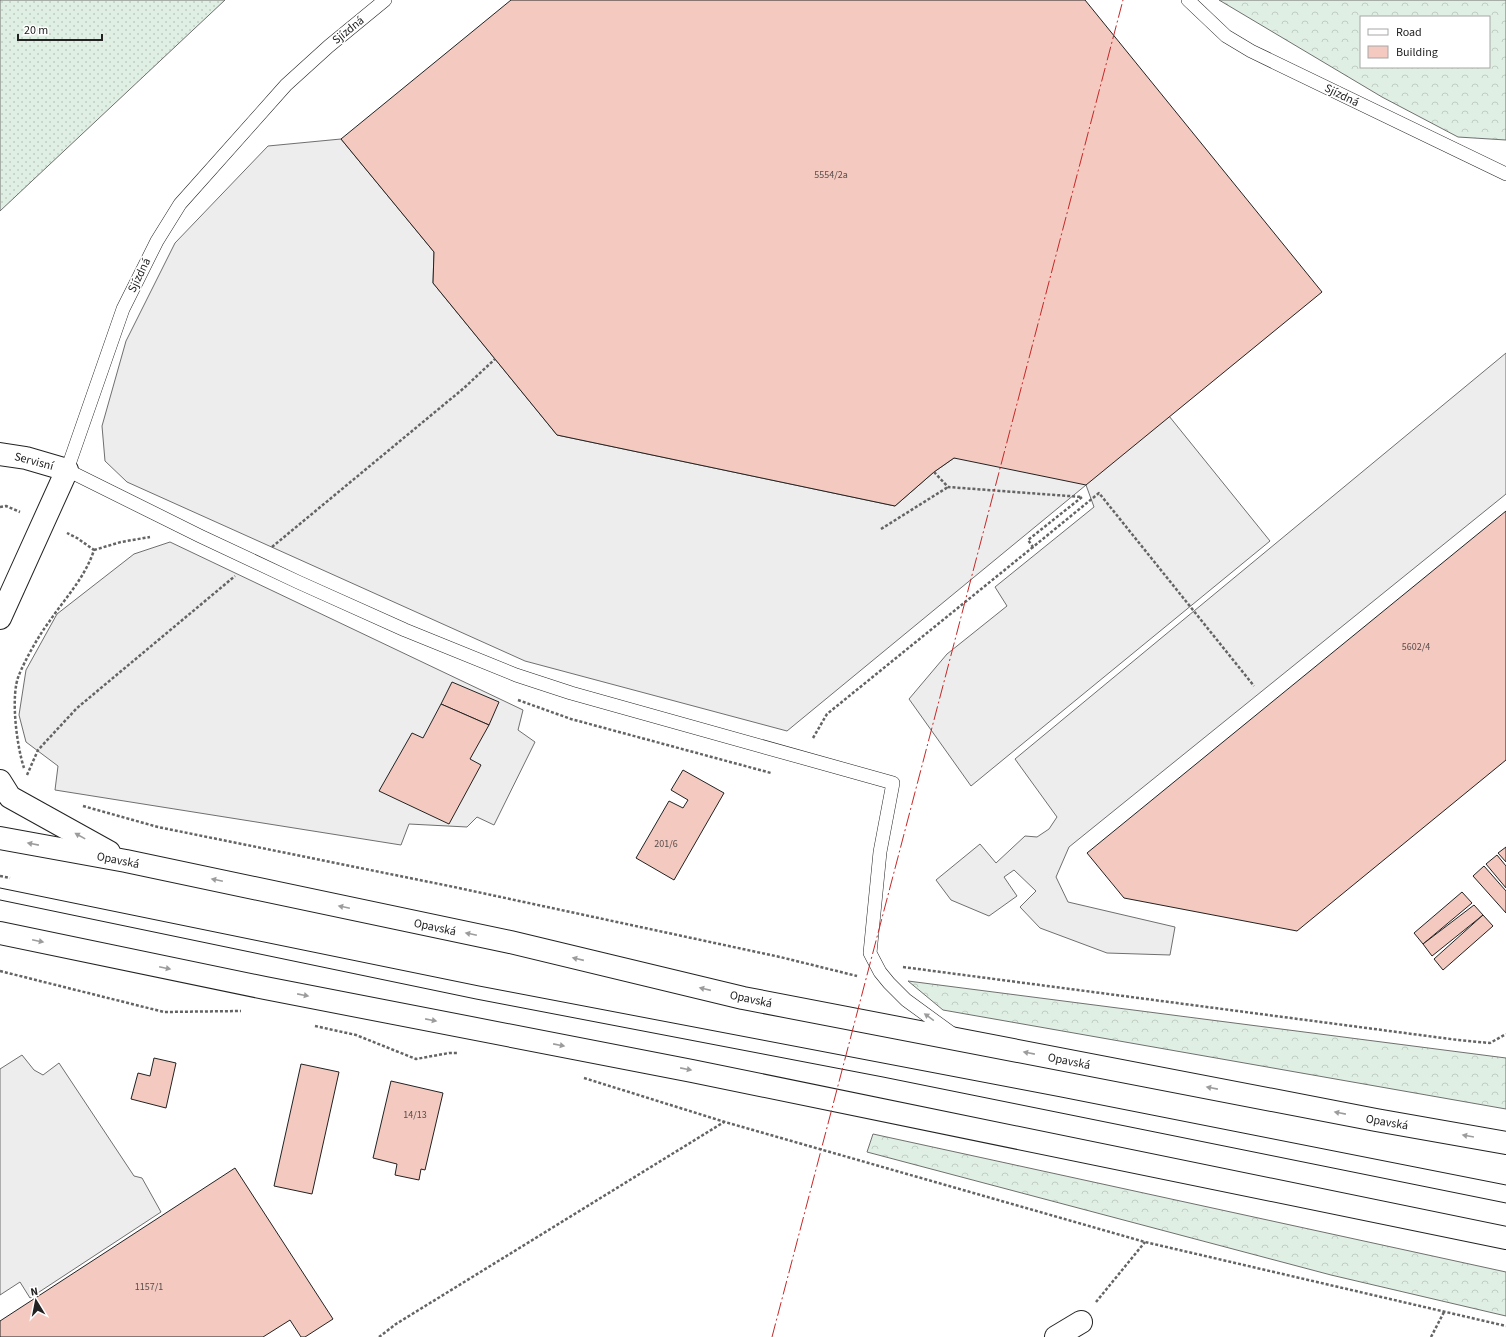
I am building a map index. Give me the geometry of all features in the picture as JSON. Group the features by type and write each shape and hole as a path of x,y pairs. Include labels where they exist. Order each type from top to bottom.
{"main road":[{"name":"Servisní","path":"0,454 33,460 67,470"},
{"name":"Sjízdná","path":"0,618 67,470"},
{"path":"0,781 10,797 126,861"},
{"name":"Opavská","path":"0,838 126,861 510,942 742,998 1376,1120 1506,1143"},
{"path":"0,933 265,988 692,1070 1506,1238"},
{"path":"1056,1337 1081,1322"}],"lane":[{"name":"Sjízdná","path":"67,470 123,309 157,241 180,204 286,85 329,46 385,0"},
{"name":"Sjízdná","path":"1188,0 1226,36 1251,51 1506,174"},
{"path":"67,470 200,536 298,582 406,630 516,675 893,783 880,852 870,953 880,972 906,1000 960,1040"}],"path":[{"path":"934,472 948,487"},
{"path":"881,529 948,487 1082,496 1028,540 1033,547"},
{"path":"810,742 827,714 1098,493 1254,686"},
{"path":"0,507 6,506 44,521 77,538 94,550"},
{"path":"94,550 147,536 155,538"},
{"path":"32,780 27,776 18,743 15,710 18,676 48,623 68,598 89,565 94,550"},
{"path":"232,571 238,574"},
{"path":"82,806 158,827 462,888 780,957 859,976 905,966 1013,982 1458,1040 1490,1043 1506,1034"},
{"path":"0,876 10,878"},
{"path":"0,971 164,1012 243,1011"},
{"path":"311,1025 356,1035 416,1059 449,1053 462,1054"},
{"path":"582,1077 724,1122 1145,1242 1506,1326"},
{"path":"379,1337 396,1324 724,1122"},
{"path":"1081,1322 1145,1242"},
{"path":"1431,1337 1444,1312"}],"green space":[{"path":"0,0 225,0 0,211"},
{"path":"1219,0 1506,0 1506,140 1458,137 1382,97"},
{"path":"908,981 1506,1058 1506,1109 943,1010"},
{"path":"873,1134 1506,1272 1506,1316 1331,1275 867,1152"}],"shaded area":[{"path":"341,139 434,252 433,283 557,435 895,506 934,472 954,458 1169,416 1270,541 971,786 909,699 947,654 1007,606 995,587 1094,507 1086,485 787,731 525,661 127,482 105,461 102,426 126,341 175,243 268,146"},
{"path":"1506,353 1506,494 1069,847 1056,877 1068,902 1175,927 1170,955 1107,953 1040,928 1020,907 1036,891 1014,870 1004,877 1017,896 989,916 951,900 936,880 980,844 996,863 1025,836 1037,837 1049,829 1057,817 1015,759"},
{"path":"170,542 523,710 518,730 535,742 494,825 477,817 467,827 409,824 401,845 55,790 58,766 26,742 19,715 26,670 57,614 134,554"},
{"path":"22,1055 34,1070 43,1075 59,1063 134,1176 142,1178 161,1212 30,1298 20,1282 0,1295 0,1069"}],"building":[{"path":"511,0 1085,0 1322,292 1086,485 954,458 934,472 895,506 557,435 433,283 434,252 341,139"},
{"path":"1506,511 1506,760 1297,931 1124,898 1087,853"},
{"path":"452,682 499,702 489,725 441,704"},
{"path":"441,704 489,725 470,759 481,765 449,824 379,791 412,733 423,738"},
{"path":"683,770 724,793 674,880 636,858 669,801 683,808 688,800 671,790"},
{"path":"1506,847 1506,862 1498,853"},
{"path":"1497,855 1506,866 1506,888 1486,864"},
{"path":"1484,866 1506,891 1506,913 1473,876"},
{"path":"1462,892 1472,903 1423,944 1414,933"},
{"path":"1474,905 1483,915 1432,956 1423,944"},
{"path":"1483,915 1493,926 1443,970 1434,959"},
{"path":"154,1058 176,1063 166,1108 131,1099 138,1073 150,1076"},
{"path":"301,1064 339,1072 312,1194 274,1186"},
{"path":"391,1081 443,1093 425,1170 421,1169 419,1180 395,1175 397,1164 373,1158"},
{"path":"235,1168 333,1319 305,1337 301,1337 290,1320 263,1337 0,1337 0,1321"}],"tram line":[{"path":"0,888 479,986 1061,1097 1506,1185"},
{"path":"0,900 476,999 883,1077 1506,1203"}],"power":[{"path":"772,1337 1123,0"}]}
